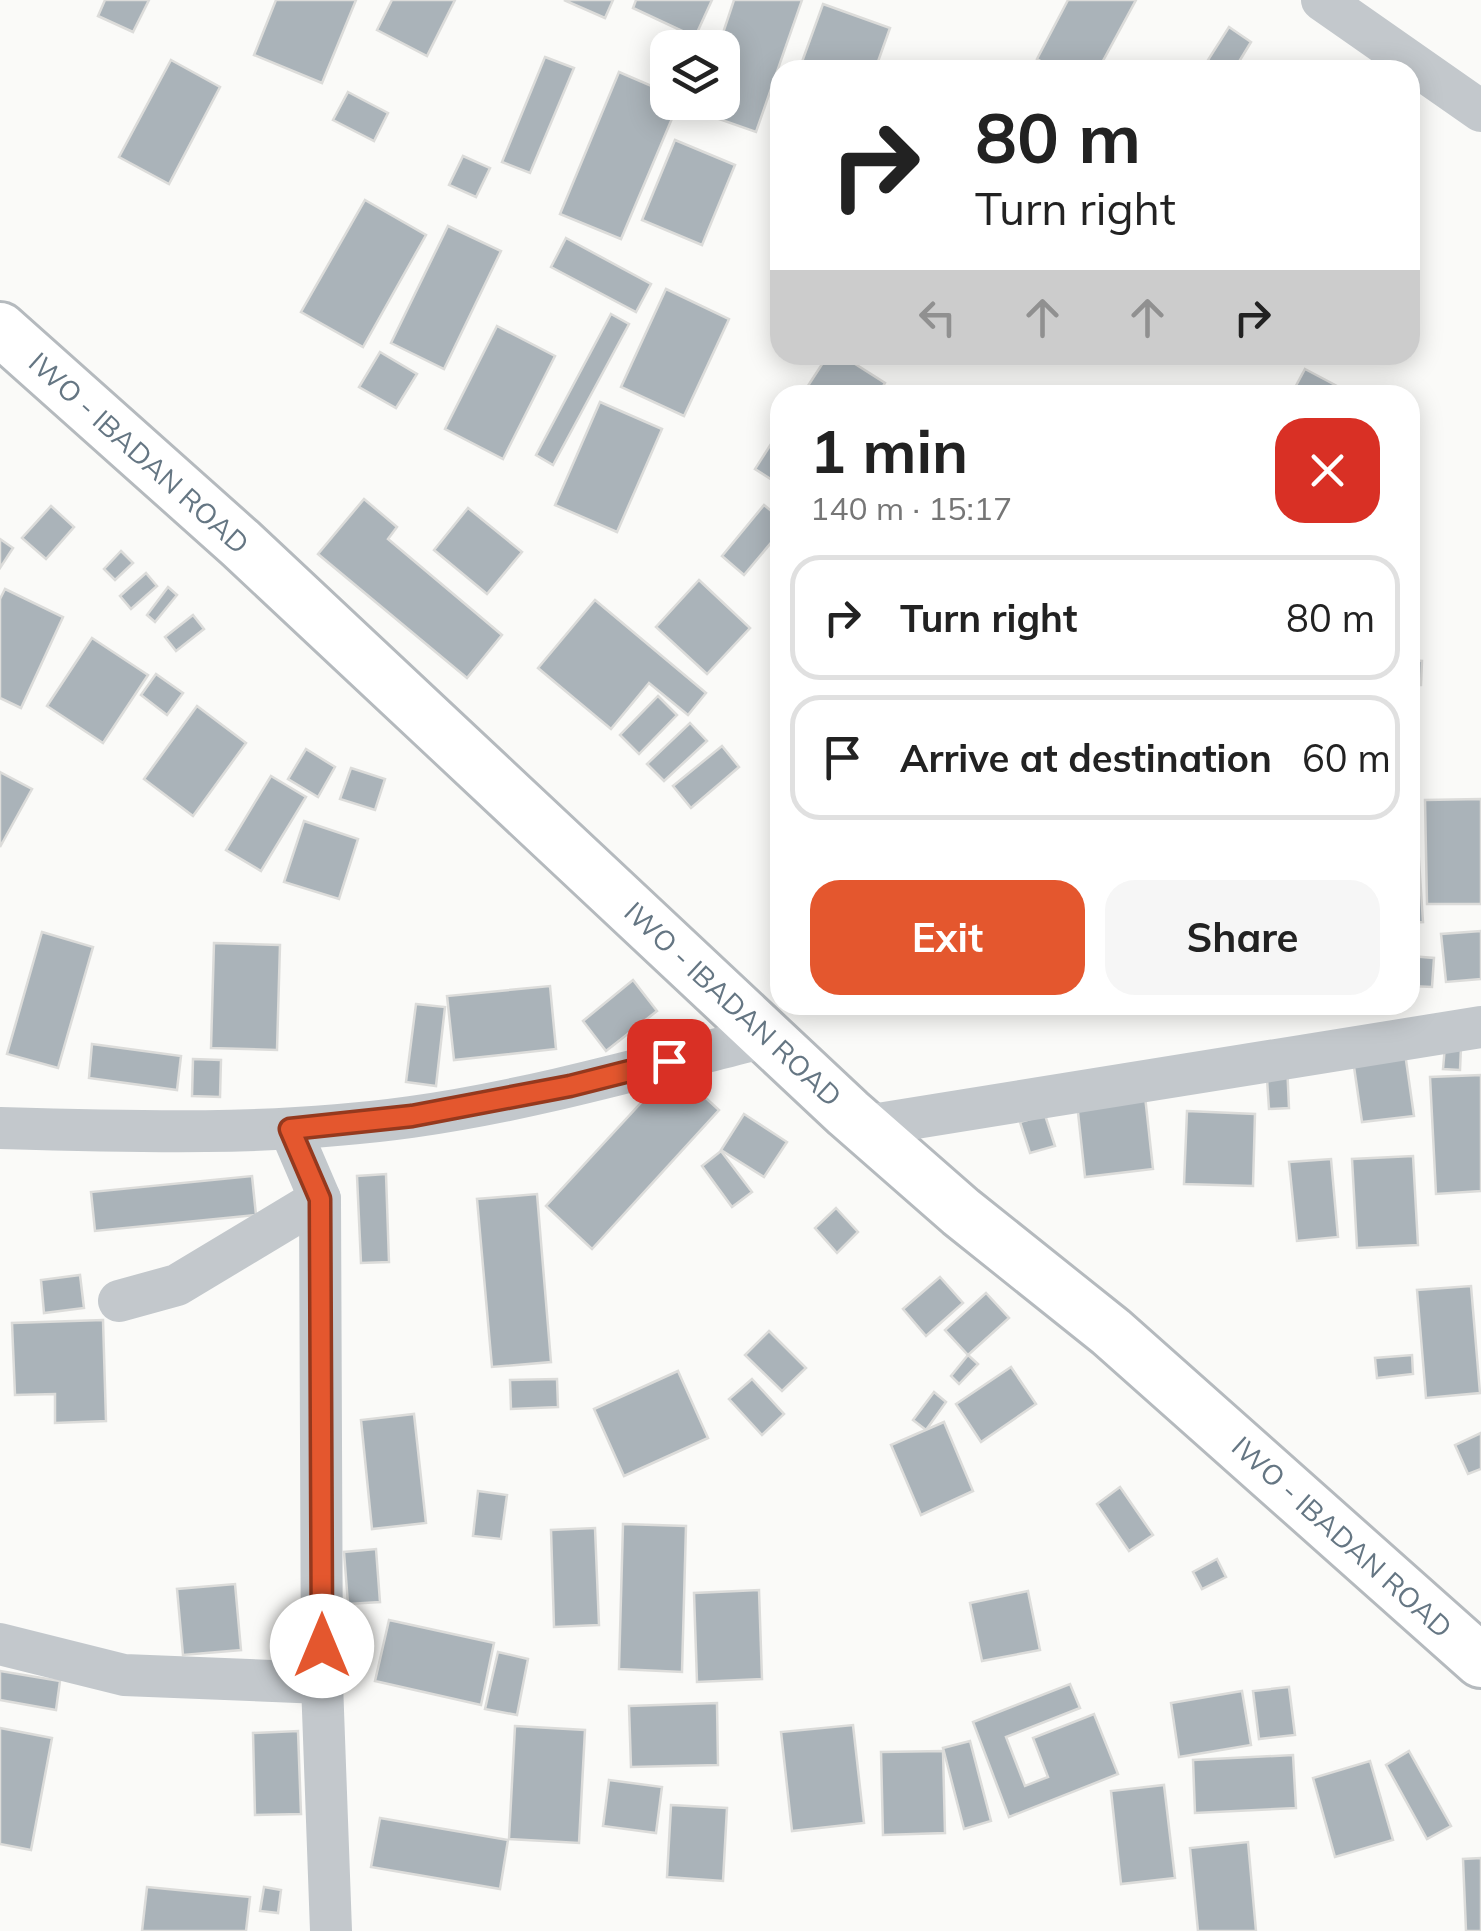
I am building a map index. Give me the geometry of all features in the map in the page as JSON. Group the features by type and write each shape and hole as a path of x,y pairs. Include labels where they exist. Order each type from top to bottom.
{"main road":[{"name":"IWO - IBADAN ROAD","path":"0,329 254,556 961,1212 1111,1332 1481,1661"}],"street":[{"path":"1322,0 1408,60"},
{"path":"1420,68 1481,111"},
{"path":"866,1126 1481,1026"},
{"path":"0,1128 290,1129 430,1113 570,1086 768,1036"},
{"path":"290,1129 320,1199 322,1684 331,1931"},
{"path":"119,1301 177,1285 320,1199"},
{"path":"0,1644 124,1676 322,1684"}],"building":[{"path":"105,0 149,0 133,32 98,16"},
{"path":"276,0 356,0 322,83 254,55"},
{"path":"392,0 455,0 427,56 377,30"},
{"path":"564,0 613,0 605,18"},
{"path":"636,0 712,0 698,30 680,30 633,8"},
{"path":"734,0 802,0 781,60 770,60 770,92 756,132 722,120 740,120 740,30 724,30"},
{"path":"1068,0 1136,0 1103,60 1037,59"},
{"path":"823,4 890,28 879,60 803,60"},
{"path":"1229,27 1251,42 1240,60 1208,60"},
{"path":"545,57 574,68 530,173 502,162"},
{"path":"171,60 220,87 169,184 119,157"},
{"path":"619,72 650,85 650,120 671,120 621,239 560,214"},
{"path":"348,92 388,113 374,141 333,120"},
{"path":"675,140 735,165 702,245 642,220"},
{"path":"463,156 490,168 476,197 449,185"},
{"path":"365,200 426,235 363,347 301,312"},
{"path":"448,226 501,251 444,369 391,343"},
{"path":"566,238 651,284 636,312 551,267"},
{"path":"666,289 729,319 684,416 621,387"},
{"path":"611,314 629,324 553,465 536,455"},
{"path":"497,326 555,356 503,459 445,429"},
{"path":"380,352 417,374 396,408 359,387"},
{"path":"822,365 857,365 885,383 884,385 808,385"},
{"path":"1305,369 1335,385 1296,385"},
{"path":"600,402 662,429 617,532 555,505"},
{"path":"770,446 770,479 755,469"},
{"path":"364,499 397,527 388,539 502,635 467,678 318,554"},
{"path":"764,505 770,510 770,544 744,575 722,556"},
{"path":"51,506 74,527 46,559 22,538"},
{"path":"468,508 522,552 487,594 434,550"},
{"path":"0,539 13,548 0,568"},
{"path":"121,551 133,563 115,580 104,569"},
{"path":"146,573 157,586 131,609 120,596"},
{"path":"699,580 750,628 707,674 656,627"},
{"path":"168,587 177,595 155,622 147,615"},
{"path":"5,589 63,617 21,708 0,698 0,599"},
{"path":"595,600 706,693 688,715 649,683 611,729 538,668"},
{"path":"193,615 204,629 176,651 165,637"},
{"path":"92,638 148,675 103,743 47,706"},
{"path":"156,674 183,693 167,715 141,695"},
{"path":"658,696 677,715 639,754 620,735"},
{"path":"197,706 246,743 193,816 144,779"},
{"path":"690,723 707,741 664,781 647,764"},
{"path":"722,746 739,767 691,808 673,786"},
{"path":"306,749 335,767 318,797 288,779"},
{"path":"351,768 385,779 375,810 340,799"},
{"path":"0,772 32,789 0,847"},
{"path":"271,776 306,797 261,871 226,850"},
{"path":"1481,799 1481,904 1427,904 1425,800"},
{"path":"304,821 358,839 339,899 284,882"},
{"path":"1420,876 1423,922 1420,922"},
{"path":"1481,931 1481,979 1446,982 1441,934"},
{"path":"42,932 93,947 58,1068 7,1054"},
{"path":"214,943 280,945 277,1050 211,1048"},
{"path":"1420,957 1434,958 1432,987 1420,986"},
{"path":"633,980 657,1011 606,1051 583,1021"},
{"path":"550,986 556,1049 454,1060 447,996"},
{"path":"416,1004 445,1007 436,1086 406,1082"},
{"path":"92,1044 181,1056 177,1090 89,1078"},
{"path":"1445,1046 1461,1047 1460,1070 1443,1069"},
{"path":"1405,1053 1414,1116 1362,1122 1353,1060"},
{"path":"193,1059 221,1060 220,1097 192,1096"},
{"path":"1266,1064 1287,1064 1289,1108 1269,1109"},
{"path":"673,1068 719,1110 592,1249 546,1206"},
{"path":"1481,1075 1481,1191 1436,1194 1430,1077"},
{"path":"1144,1087 1153,1169 1085,1177 1076,1094"},
{"path":"1187,1111 1255,1114 1253,1186 1184,1184"},
{"path":"744,1114 787,1142 764,1177 721,1150"},
{"path":"1045,1115 1055,1146 1030,1153 1020,1122"},
{"path":"721,1151 752,1192 732,1207 702,1166"},
{"path":"1413,1156 1418,1245 1357,1248 1352,1159"},
{"path":"1331,1159 1338,1237 1297,1241 1289,1162"},
{"path":"386,1174 389,1262 361,1263 357,1176"},
{"path":"252,1176 256,1215 95,1231 91,1192"},
{"path":"537,1194 551,1362 492,1367 477,1199"},
{"path":"836,1208 858,1232 837,1253 815,1228"},
{"path":"80,1275 84,1308 44,1313 41,1280"},
{"path":"940,1277 963,1303 926,1336 903,1309"},
{"path":"1471,1286 1480,1393 1426,1398 1417,1290"},
{"path":"986,1293 1009,1318 968,1355 945,1330"},
{"path":"103,1320 106,1421 55,1423 55,1394 15,1395 12,1323"},
{"path":"769,1331 806,1368 782,1391 745,1355"},
{"path":"968,1355 978,1364 959,1384 951,1376"},
{"path":"1412,1355 1413,1374 1377,1378 1375,1358"},
{"path":"1011,1367 1036,1404 981,1442 956,1404"},
{"path":"678,1371 708,1438 624,1476 594,1409"},
{"path":"557,1379 558,1407 511,1409 510,1380"},
{"path":"752,1379 784,1414 762,1435 729,1399"},
{"path":"934,1392 946,1402 926,1430 913,1420"},
{"path":"414,1414 426,1523 372,1529 361,1420"},
{"path":"944,1422 973,1491 921,1515 891,1445"},
{"path":"1481,1433 1481,1469 1468,1474 1455,1445"},
{"path":"1120,1487 1153,1535 1129,1551 1097,1504"},
{"path":"478,1491 507,1495 501,1539 473,1536"},
{"path":"623,1524 686,1526 682,1672 619,1669"},
{"path":"595,1528 599,1625 554,1627 551,1530"},
{"path":"376,1549 380,1602 348,1604 344,1552"},
{"path":"1217,1559 1226,1577 1202,1589 1193,1572"},
{"path":"235,1584 241,1650 183,1655 177,1589"},
{"path":"759,1590 762,1679 697,1682 694,1593"},
{"path":"1028,1591 1040,1650 982,1661 970,1603"},
{"path":"389,1620 494,1643 481,1705 375,1681"},
{"path":"498,1652 528,1659 517,1715 485,1709"},
{"path":"0,1671 60,1681 56,1710 0,1700"},
{"path":"1070,1684 1080,1708 1006,1737 1025,1786 1048,1777 1033,1738 1094,1714 1118,1774 1009,1817 973,1722"},
{"path":"1289,1687 1295,1735 1259,1739 1253,1691"},
{"path":"1242,1691 1251,1745 1179,1757 1171,1703"},
{"path":"717,1703 718,1765 631,1767 629,1706"},
{"path":"853,1725 864,1823 792,1831 781,1732"},
{"path":"515,1726 585,1730 579,1843 509,1839"},
{"path":"0,1728 52,1738 31,1850 0,1844"},
{"path":"298,1731 301,1814 255,1815 253,1733"},
{"path":"970,1741 991,1821 964,1829 943,1748"},
{"path":"943,1751 945,1833 883,1835 881,1752"},
{"path":"1409,1751 1451,1826 1427,1839 1386,1765"},
{"path":"1293,1755 1296,1808 1195,1813 1193,1760"},
{"path":"1370,1761 1393,1840 1335,1857 1313,1778"},
{"path":"609,1780 662,1787 656,1833 603,1826"},
{"path":"1164,1785 1175,1878 1121,1884 1111,1791"},
{"path":"671,1805 727,1808 723,1881 667,1877"},
{"path":"380,1818 508,1840 500,1889 371,1867"},
{"path":"1248,1842 1256,1931 1198,1931 1190,1848"},
{"path":"1481,1858 1481,1931 1466,1931 1463,1859"},
{"path":"147,1887 250,1897 246,1931 142,1931"},
{"path":"264,1887 281,1890 278,1913 260,1911"}],"route":[{"path":"322,1646 320,1199 290,1129 412,1116 570,1086 669,1061"}]}
